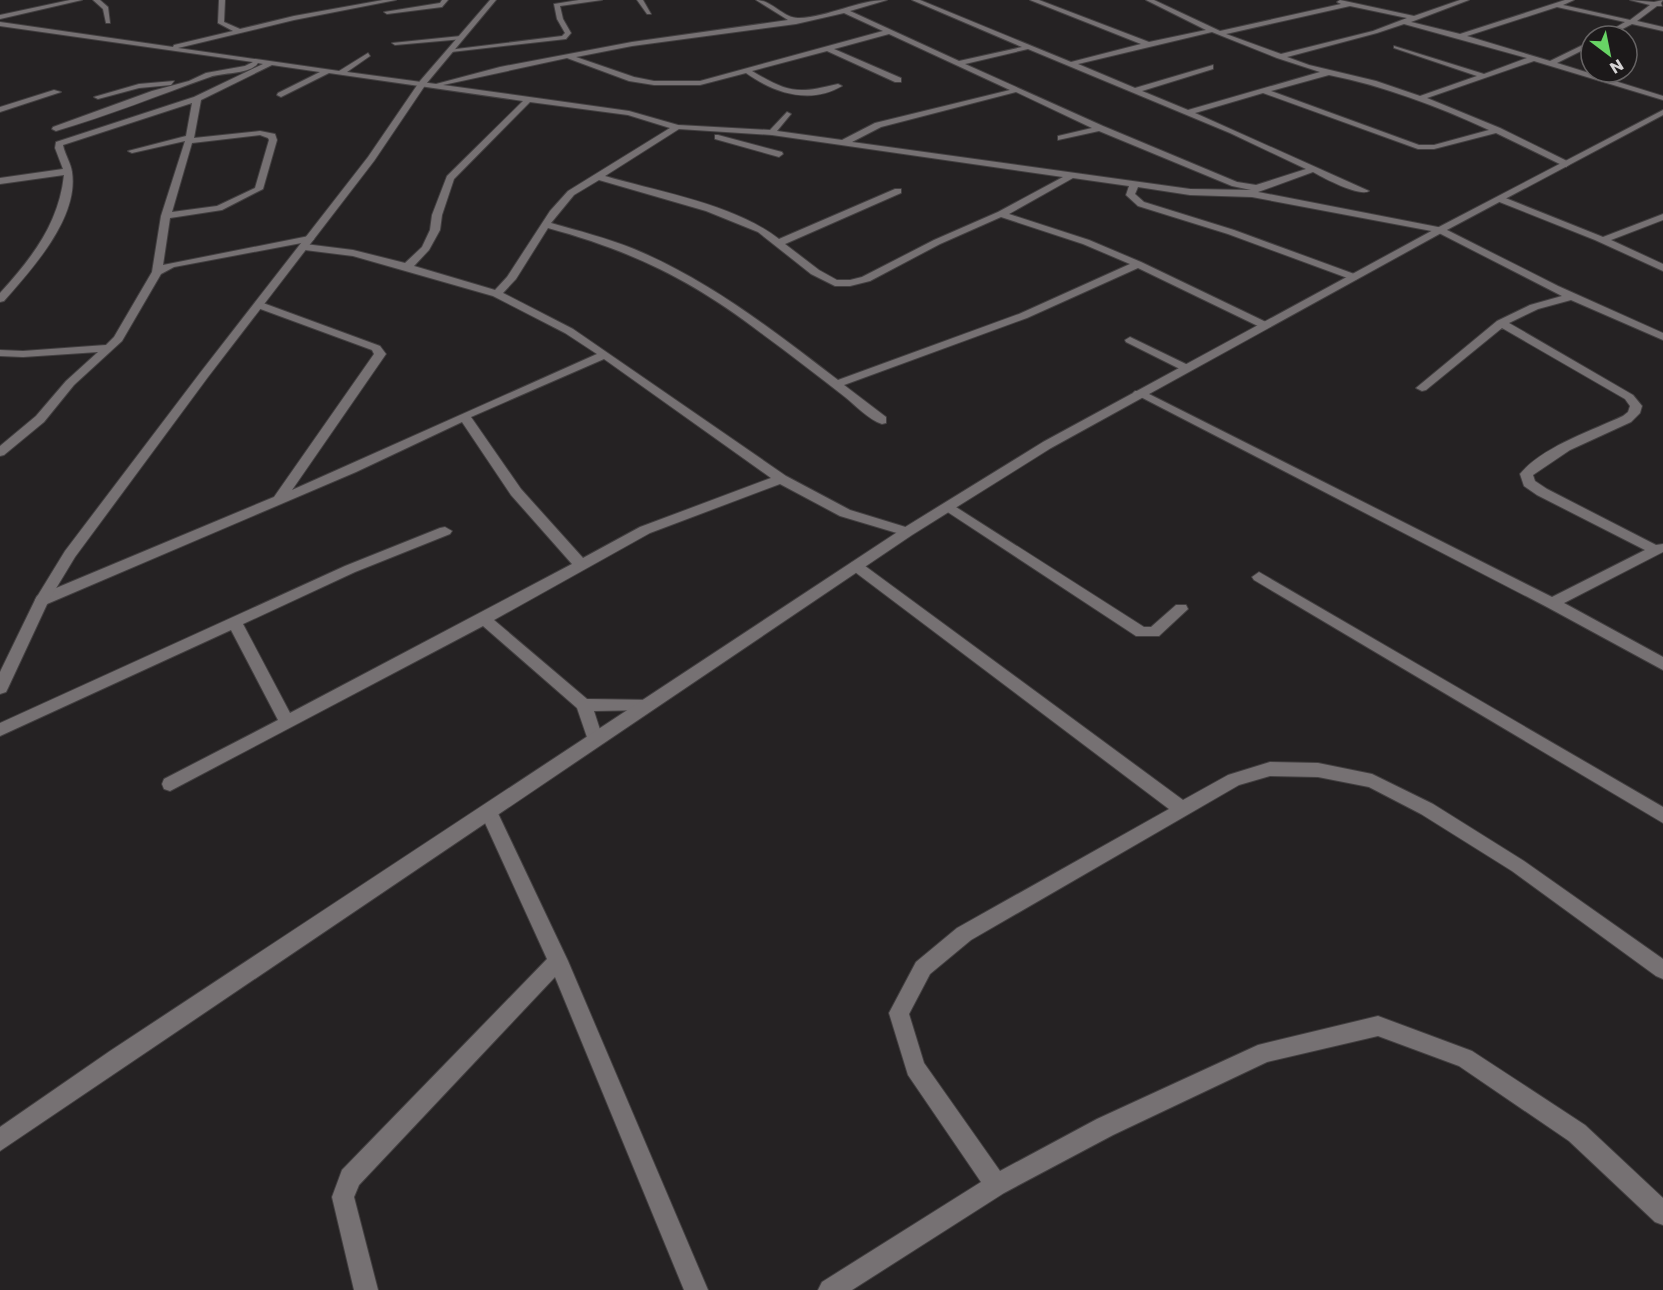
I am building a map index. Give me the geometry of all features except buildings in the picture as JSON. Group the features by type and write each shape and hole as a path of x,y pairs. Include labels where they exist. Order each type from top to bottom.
{"street":[{"path":"0,17 79,0"},
{"path":"96,0 106,8 108,22"},
{"path":"222,0 221,23 237,30"},
{"path":"171,48 237,30 378,1 393,0"},
{"path":"387,12 442,5 445,0"},
{"path":"0,688 42,600 70,554 428,84 451,50 493,0"},
{"path":"451,50 564,38 568,36 568,33 560,20 557,4 599,0"},
{"path":"639,0 649,13"},
{"path":"759,0 796,22"},
{"path":"428,84 654,40 796,22 847,12 884,0"},
{"path":"915,0 1190,112 1327,177 1365,191"},
{"path":"1033,0 1148,44"},
{"path":"1149,0 1217,32 1279,57 1307,67 1421,98 1497,130 1566,164"},
{"path":"1331,0 1413,18"},
{"path":"1279,57 1405,22 1466,0"},
{"path":"1462,36 1571,0"},
{"path":"1633,0 1660,3"},
{"path":"1627,24 1660,3"},
{"path":"1071,64 1148,44 1350,4"},
{"path":"1557,5 1663,29"},
{"path":"847,12 1100,128 1255,191 1440,230 1572,296 1663,337"},
{"path":"1405,22 1462,36 1663,98"},
{"path":"0,24 629,113 677,127 772,133 1190,192 1255,191 1314,169"},
{"path":"570,57 624,77 654,83 700,83 749,72 888,32"},
{"path":"394,43 461,38"},
{"path":"1396,46 1481,75"},
{"path":"958,63 1029,47"},
{"path":"827,48 898,80"},
{"path":"1551,63 1579,49"},
{"path":"342,72 368,55"},
{"path":"1421,98 1481,75 1535,58"},
{"path":"56,129 209,75 247,68 261,62"},
{"path":"0,299 61,218 67,197 68,171 58,147 62,142 197,99 271,63"},
{"path":"1136,90 1210,67"},
{"path":"281,95 328,71"},
{"path":"749,72 780,91 798,95 808,95 838,86"},
{"path":"1190,112 1329,72"},
{"path":"98,97 151,83 171,83 183,86"},
{"path":"843,143 878,126 1017,90"},
{"path":"1264,91 1418,147 1434,147 1497,130"},
{"path":"0,110 57,92"},
{"path":"0,452 40,419 70,383 118,339 158,272 166,216 189,140 197,99"},
{"path":"407,267 426,248 435,230 437,214 450,178 528,100"},
{"path":"0,1140 117,1058 489,812 595,739 907,532 1047,444 1440,230 1663,112"},
{"path":"772,133 787,114"},
{"path":"497,294 511,279 546,225 571,193 677,127"},
{"path":"1061,138 1100,128"},
{"path":"690,130 779,154"},
{"path":"722,138 734,131"},
{"path":"132,151 189,140 260,133 272,136 273,140 259,189 219,208 166,216"},
{"path":"0,181 68,171"},
{"path":"599,177 709,209 761,230 815,272 835,283 850,283 866,279 1001,214 1070,176"},
{"path":"1135,183 1131,195 1141,204 1231,232 1353,277"},
{"path":"778,243 898,191"},
{"path":"1500,199 1603,240 1663,268"},
{"path":"1001,214 1086,242 1138,264 1264,326"},
{"path":"1603,240 1663,217"},
{"path":"546,225 633,252 712,293 750,318 882,420"},
{"path":"158,272 171,265 307,243 407,267 497,294 569,331 781,479 845,513 907,532"},
{"path":"834,385 1023,316 1138,264"},
{"path":"1422,388 1501,323 1534,307 1572,296"},
{"path":"259,305 376,348 380,354 279,500"},
{"path":"1501,323 1629,397 1636,406 1634,413 1626,419 1542,461 1526,474 1529,483 1542,492 1659,549"},
{"path":"1130,340 1186,368"},
{"path":"0,352 23,354 109,348"},
{"path":"42,600 352,470 464,416 605,355"},
{"path":"1139,393 1552,603 1663,664"},
{"path":"464,416 516,492 580,564"},
{"path":"170,784 484,619 580,564 676,516 781,479"},
{"path":"948,506 1141,632 1154,632 1182,609"},
{"path":"0,730 350,569 445,531"},
{"path":"1552,603 1659,549"},
{"path":"856,566 1181,808"},
{"path":"1259,577 1663,816"},
{"path":"484,619 584,705 595,739"},
{"path":"234,622 287,722"},
{"path":"584,705 648,704"},
{"path":"996,1185 915,1068 899,1013 923,968 964,934 1181,808 1234,780 1270,769 1318,770 1372,781 1427,809 1518,866 1663,970"},
{"path":"489,812 558,961 696,1290"},
{"path":"366,1290 343,1197 350,1178 558,961"},
{"path":"830,1290 996,1185 1105,1127 1265,1052 1378,1026 1465,1058 1577,1133 1663,1214"}]}
